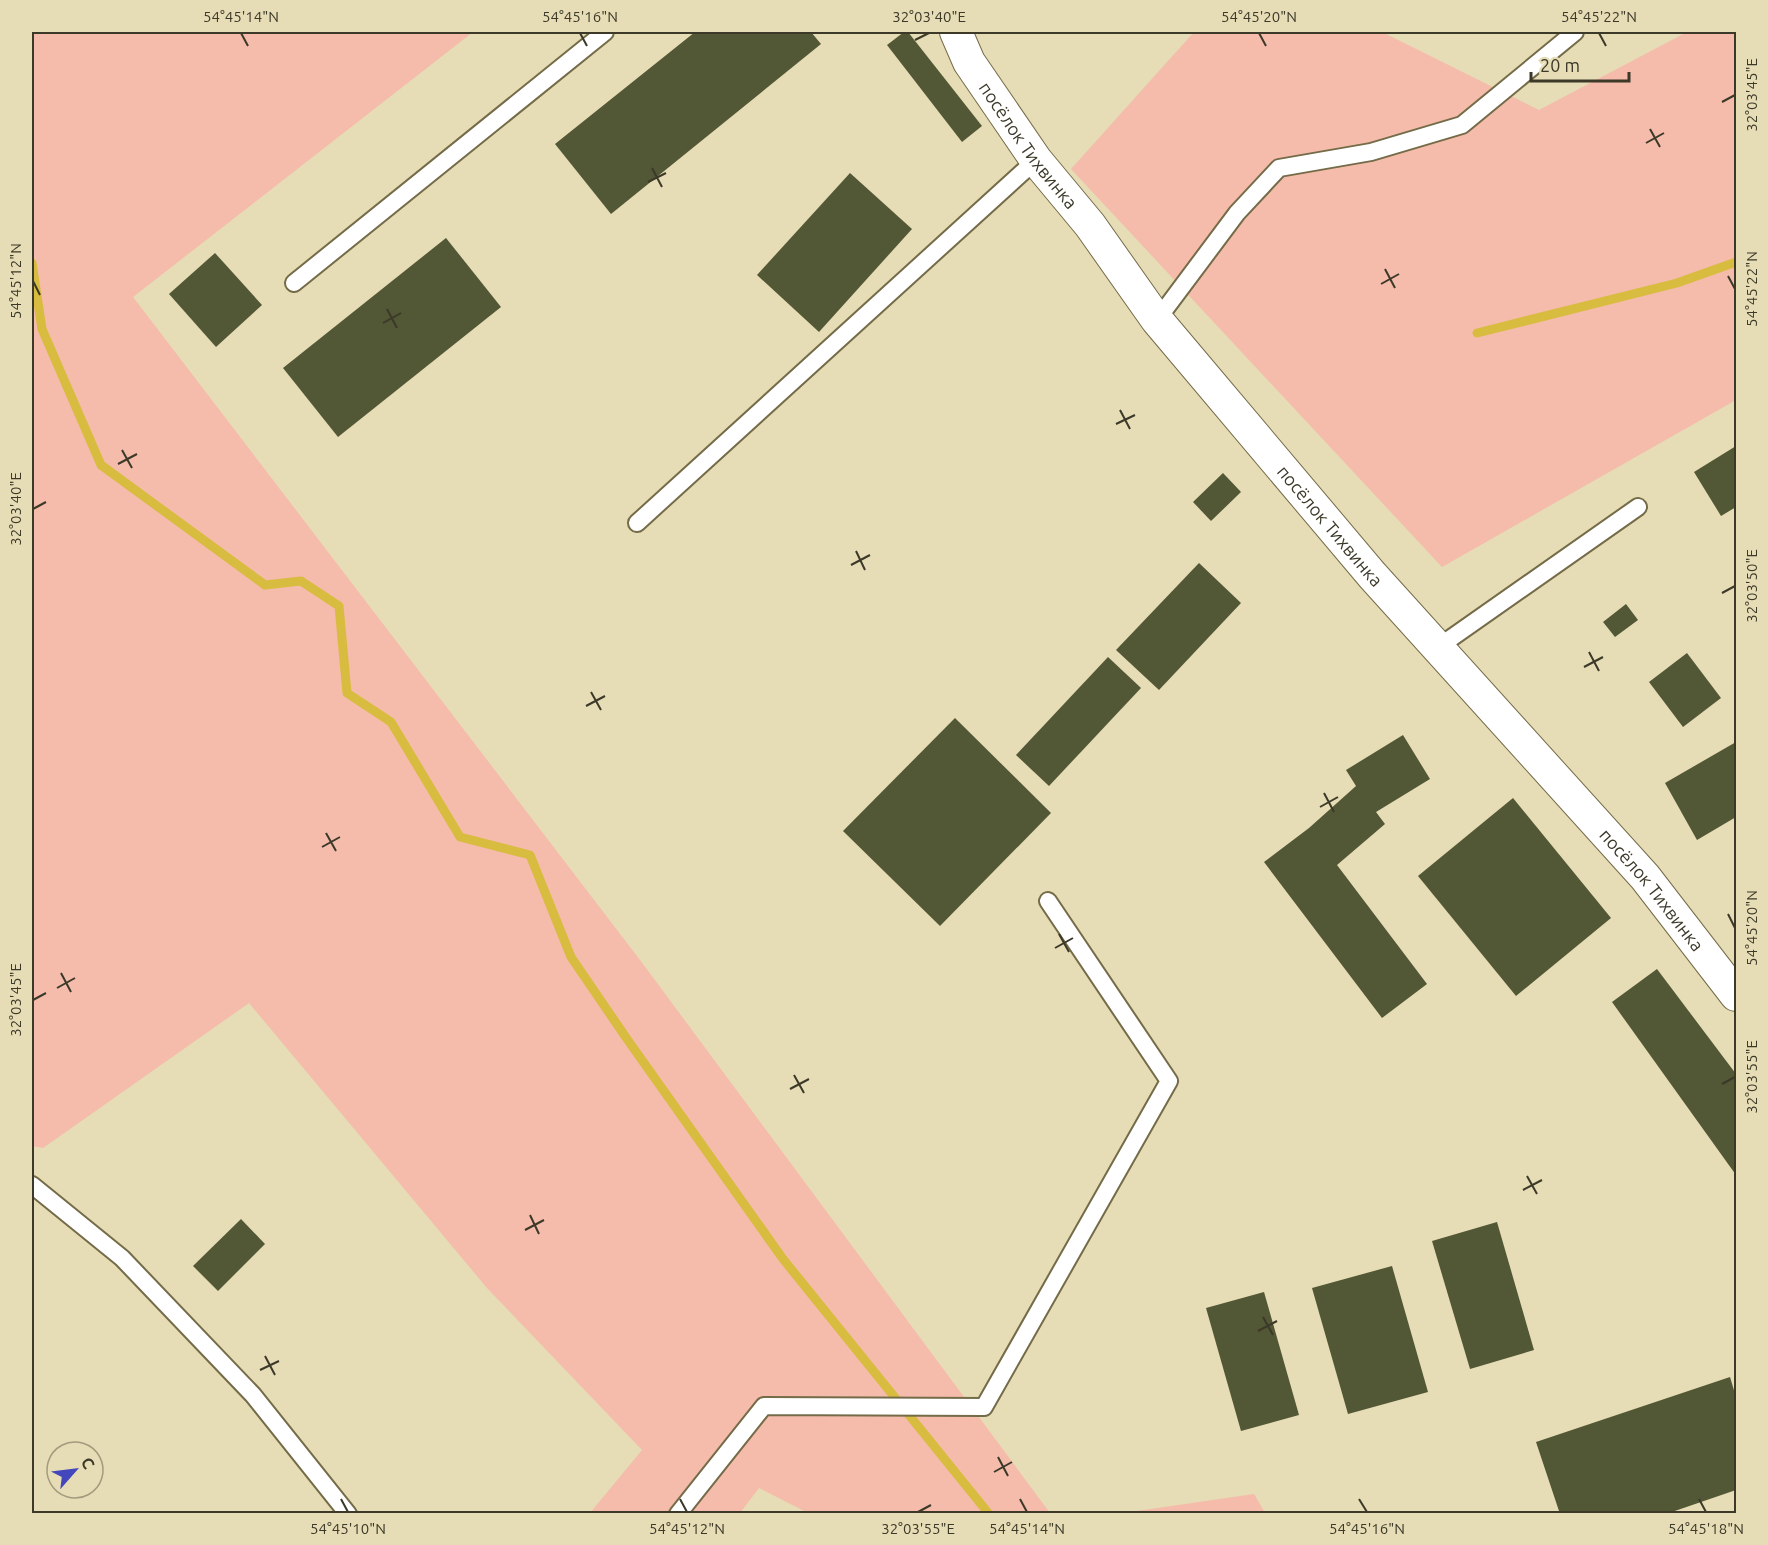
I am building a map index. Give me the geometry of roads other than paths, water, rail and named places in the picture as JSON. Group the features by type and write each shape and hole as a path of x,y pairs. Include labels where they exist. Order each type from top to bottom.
{"street":[{"name":"посёлок Тихвинка","path":"956,32 969,62 1036,160 1090,225 1157,320 1372,575 1645,877 1737,995"}],"lane":[{"path":"294,283 605,32"},
{"path":"1157,320 1237,213 1279,168 1371,152 1462,125 1575,32"},
{"path":"637,523 1036,160"},
{"path":"1437,648 1638,507"},
{"path":"678,1514 764,1406 984,1407 1169,1081 1048,900"},
{"path":"32,1185 122,1258 253,1395 348,1514"}],"waterway":[{"path":"1477,333 1677,283 1736,262"},
{"path":"32,263 42,329 101,465 265,585 301,581 339,606 347,693 391,722 460,837 530,855 571,957 627,1039 783,1259 989,1514"}]}
